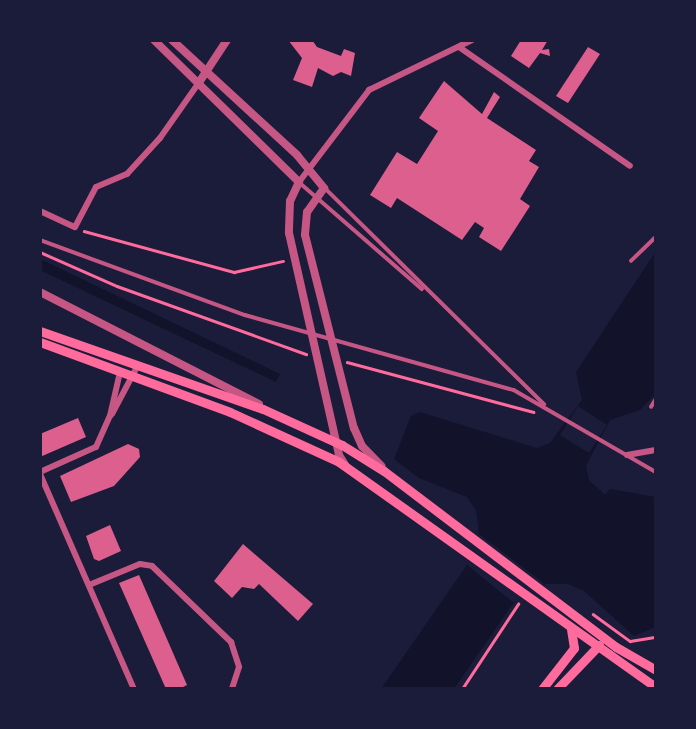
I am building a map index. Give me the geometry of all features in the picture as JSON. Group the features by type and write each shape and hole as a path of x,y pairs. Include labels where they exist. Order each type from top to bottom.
{"main road":[{"path":"40,331 291,438 346,466 443,533 597,648 656,687"},
{"path":"40,342 120,372 136,372 280,416 336,442 395,480 598,633 656,670"},
{"path":"542,689 574,648 576,637 570,627"},
{"path":"557,689 597,648 598,633"}],"street":[{"path":"154,40 299,182"},
{"path":"173,40 310,169 324,188 317,197 304,227 359,441 395,480"},
{"path":"40,211 75,227 96,187 127,174 160,138 208,72 227,40"},
{"path":"346,466 336,442 287,218 299,182 369,90 472,40"},
{"path":"459,47 631,166"},
{"path":"40,292 280,416"},
{"path":"110,416 120,372"},
{"path":"134,689 40,473 96,447 110,416 136,372"},
{"path":"627,455 656,450"},
{"path":"89,585 140,564 152,566 231,642 239,667 232,689"}],"lane":[{"path":"299,182 390,265 429,295"},
{"path":"324,188 429,295 554,411"},
{"path":"631,261 656,237"},
{"path":"40,240 245,315 509,388 554,411 656,472"},
{"path":"651,407 656,399"}],"path":[{"path":"75,227 164,257 234,272 283,261"},
{"path":"40,252 117,286 296,351"},
{"path":"363,365 539,414"}],"shaded area":[{"path":"656,251 656,393 640,410 610,420 586,466 589,480 605,495 610,489 656,497 656,627 634,636 584,591 568,584 545,584 528,591 512,605 454,689 381,689 469,562 479,534 476,510 467,497 419,478 394,459 411,416 420,412 537,448 550,443 582,400 576,372"},
{"path":"40,259 280,374 276,382 40,270"}],"pier":[{"path":"578,406 607,425 589,453 560,435"},
{"path":"479,534 545,584 514,603 467,565"}],"building":[{"path":"288,40 312,40 317,47 341,56 344,49 355,53 351,76 341,72 333,76 318,68 312,87 293,80 302,58"},
{"path":"521,40 548,40 542,50 549,49 550,56 540,53 529,68 511,56"},
{"path":"588,47 600,54 568,103 556,96"},
{"path":"444,81 482,114 494,92 500,97 487,118 536,150 529,161 539,167 520,199 530,206 501,251 479,237 484,228 475,222 462,240 397,198 391,208 370,195 397,152 417,164 438,131 419,118"},
{"path":"78,418 86,437 40,457 40,434"},
{"path":"128,444 139,449 140,457 114,486 71,502 60,476"},
{"path":"110,525 121,551 99,561 94,559 86,536"},
{"path":"243,544 313,604 298,621 259,584 254,589 242,587 232,598 214,581"},
{"path":"139,575 187,685 179,689 166,689 119,583"}]}
